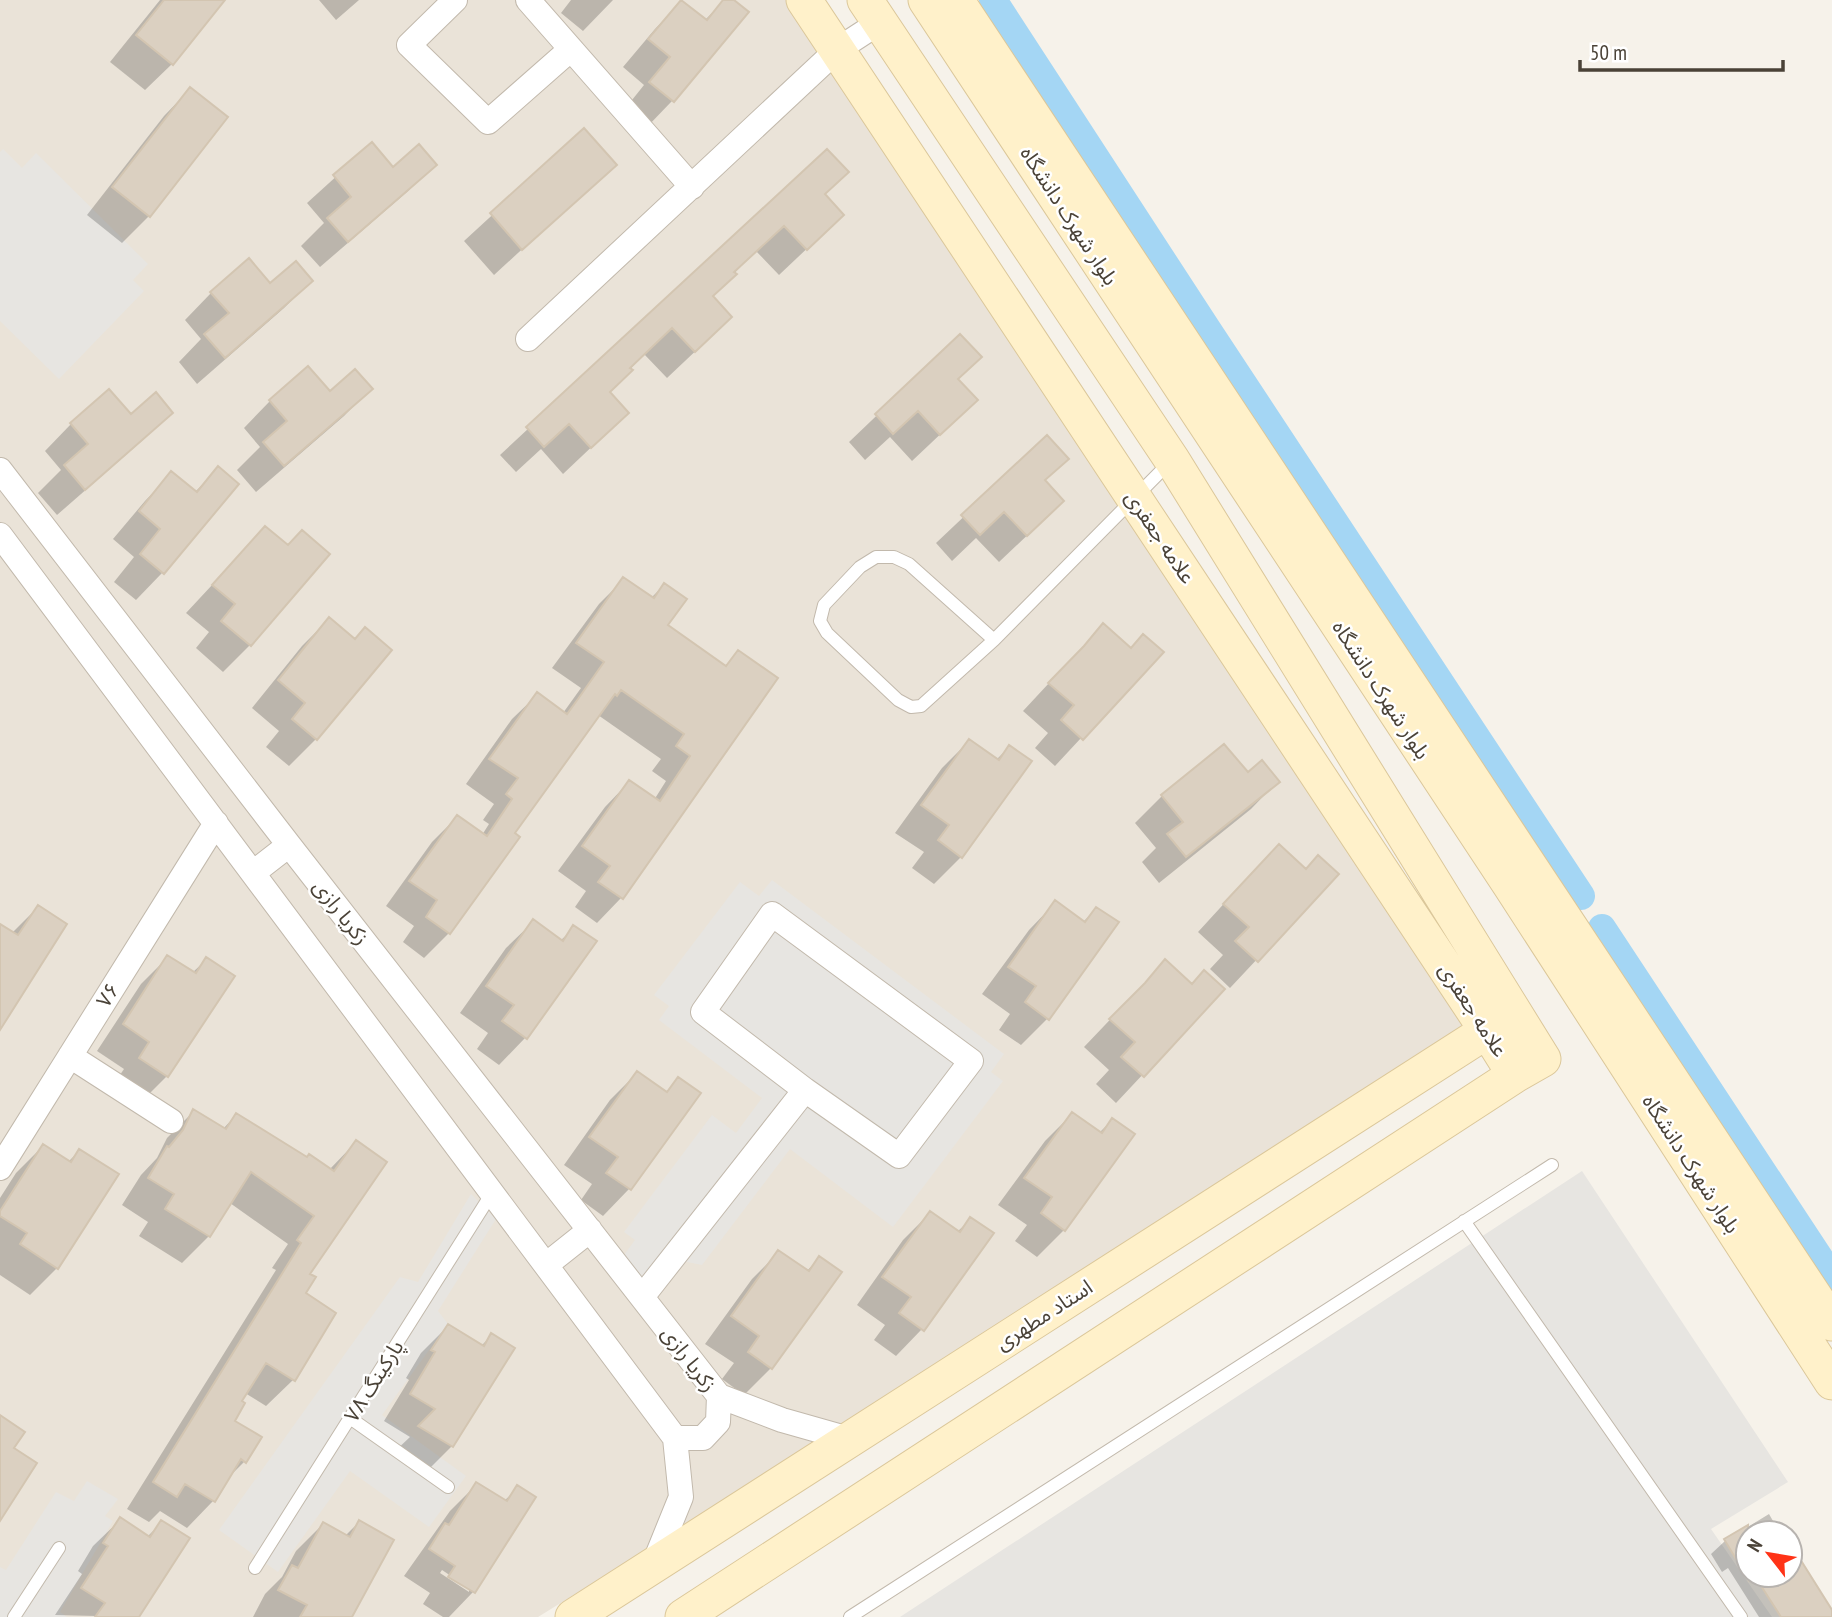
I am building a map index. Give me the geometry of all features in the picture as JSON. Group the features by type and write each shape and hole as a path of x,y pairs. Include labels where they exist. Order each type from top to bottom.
{"street":[{"path":"455,0 409,45 488,122 571,49"},
{"path":"528,0 692,187"},
{"name":"علامه جعفری","path":"804,0 1134,498 1501,1022"},
{"name":"بلوار شهرک دانشگاه","path":"926,0 1511,886 1832,1382"},
{"name":"بلوار شهرک دانشگاه","path":"956,0 1832,1323"},
{"path":"528,339 838,50 873,11"},
{"name":"علامه جعفری","path":"683,1617 1529,1067 1172,460 873,11"},
{"name":"زکریا رازی","path":"0,470 719,1396 719,1422 703,1438 675,1438"},
{"path":"0,534 675,1438 681,1497 653,1566"},
{"name":"۷۶","path":"0,1168 216,823"},
{"path":"253,873 289,845"},
{"path":"772,914 971,1061 899,1156 805,1090 703,1012 772,914"},
{"name":"استاد مطهری","path":"573,1617 1501,1022"},
{"path":"70,1056 171,1121"},
{"path":"642,1297 805,1090"},
{"path":"546,1265 590,1230"},
{"path":"719,1396 782,1420 849,1439"}],"lane":[{"path":"995,640 909,564 894,557 876,558 860,567 824,605 820,621 827,633 898,700 911,707 921,706 995,640 1172,460"},
{"path":"850,1617 1552,1165"},
{"name":"پارکینگ ۷۸","path":"255,1569 492,1193"},
{"path":"1464,1221 1741,1617"},
{"path":"350,1418 448,1487"},
{"path":"14,1617 59,1548"}],"shaded area":[{"path":"0,0 822,0 1487,1032 538,1617 0,1617"},
{"path":"3,149 22,168 36,153 148,264 133,280 144,291 59,379 0,321 0,152"},
{"path":"772,880 1004,1054 991,1072 1003,1081 893,1227 790,1149 702,1265 682,1261 656,1296 616,1266 635,1240 624,1232 712,1115 736,1133 762,1098 659,1020 669,1006 654,995 740,882 759,896"},
{"path":"1582,1171 1788,1482 1711,1529 1734,1562 1734,1589 1753,1589 1772,1617 900,1617"},
{"path":"471,1194 496,1219 438,1311 448,1324 382,1415 466,1476 429,1527 350,1471 278,1572 219,1530 400,1277 418,1282"},
{"path":"87,1481 118,1499 105,1516 113,1521 60,1612 67,1617 0,1617 0,1567 6,1570 56,1492 74,1501"}],"building":[{"path":"164,0 225,0 173,65 136,35"},
{"path":"681,0 707,20 723,0 734,0 749,12 674,102 649,82 670,57 648,39"},
{"path":"190,87 228,117 150,217 112,187"},
{"path":"584,128 617,165 522,250 490,213"},
{"path":"372,142 393,167 419,144 437,165 348,242 327,218 351,197 333,175"},
{"path":"827,149 849,172 825,194 844,215 807,250 784,226 734,272 737,274 713,296 732,317 695,352 672,328 630,368 633,370 610,392 629,413 591,448 569,424 544,447 526,427"},
{"path":"249,258 270,283 296,261 313,281 225,358 204,334 229,313 210,292"},
{"path":"960,334 982,357 958,379 978,400 940,435 918,411 893,434 875,414"},
{"path":"308,366 330,391 355,369 373,389 284,466 263,442 287,421 269,400"},
{"path":"109,389 131,414 156,392 173,413 85,490 64,465 88,444 70,423"},
{"path":"1047,435 1069,459 1045,480 1064,501 1027,536 1004,512 980,535 961,515"},
{"path":"218,466 239,484 164,574 140,554 160,529 139,511 171,471 197,492"},
{"path":"265,526 288,545 302,530 330,554 251,646 221,621 235,604 212,585"},
{"path":"623,577 654,598 664,583 687,599 668,625 726,666 738,650 778,678 623,899 598,882 610,866 582,846 629,780 660,801 690,756 676,746 684,734 621,690 617,696 615,694 515,833 520,837 450,934 426,917 437,900 409,881 457,815 487,836 512,799 506,794 518,778 489,759 537,692 567,714 604,662 576,643"},
{"path":"329,617 355,639 365,627 392,650 317,740 292,719 305,703 278,680"},
{"path":"1103,623 1131,648 1143,634 1164,652 1083,740 1061,720 1074,705 1048,683"},
{"path":"969,739 999,760 1009,745 1032,761 962,858 938,840 949,825 921,805"},
{"path":"1224,744 1248,772 1262,760 1280,782 1186,857 1167,834 1183,822 1161,795"},
{"path":"1279,844 1306,869 1318,855 1339,874 1258,962 1235,941 1249,927 1223,904"},
{"path":"1055,900 1085,922 1096,907 1119,922 1049,1020 1025,1002 1036,986 1008,967"},
{"path":"38,905 67,924 0,1030 0,924 18,935"},
{"path":"533,919 563,941 573,925 597,941 527,1039 502,1021 514,1005 486,986"},
{"path":"167,955 196,973 206,957 235,976 168,1077 139,1058 149,1042 123,1024"},
{"path":"1165,959 1192,984 1204,970 1225,989 1144,1077 1121,1057 1135,1042 1109,1019"},
{"path":"637,1071 667,1092 678,1077 701,1093 631,1190 606,1173 618,1157 589,1137"},
{"path":"193,1109 226,1129 236,1113 334,1171 356,1140 387,1162 310,1274 316,1277 306,1293 336,1313 295,1381 266,1363 242,1401 245,1403 235,1421 262,1437 246,1463 241,1459 215,1502 185,1484 177,1497 153,1482 301,1243 297,1240 314,1216 251,1172 210,1237 165,1209 174,1194 148,1178 167,1146 169,1147 183,1130"},
{"path":"1072,1112 1102,1133 1112,1118 1135,1134 1065,1231 1041,1213 1052,1197 1024,1178"},
{"path":"43,1144 71,1162 79,1149 119,1174 58,1269 20,1244 27,1233 0,1216 0,1211"},
{"path":"930,1211 960,1232 970,1217 994,1233 924,1331 899,1313 911,1297 882,1277"},
{"path":"778,1250 809,1271 819,1256 842,1272 772,1369 748,1352 759,1336 731,1316"},
{"path":"448,1324 484,1346 491,1333 515,1348 453,1447 418,1426 435,1409 410,1394 435,1352 431,1350"},
{"path":"0,1415 25,1432 14,1448 37,1463 0,1521"},
{"path":"476,1482 507,1501 517,1485 536,1497 475,1593 448,1577 455,1566 429,1549 445,1523 449,1525"},
{"path":"120,1517 150,1537 161,1520 190,1538 139,1617 95,1617 105,1603 81,1588 108,1546 103,1543"},
{"path":"359,1520 394,1540 352,1617 300,1617 307,1605 278,1590 292,1565 298,1568 323,1522 350,1537"},
{"path":"1734,1533 1734,1556 1724,1539"},
{"path":"1804,1565 1832,1610 1832,1617 1781,1617 1763,1589 1804,1589"}],"waterway":[{"path":"993,0 1581,896"},
{"path":"1602,928 1832,1277"}]}
